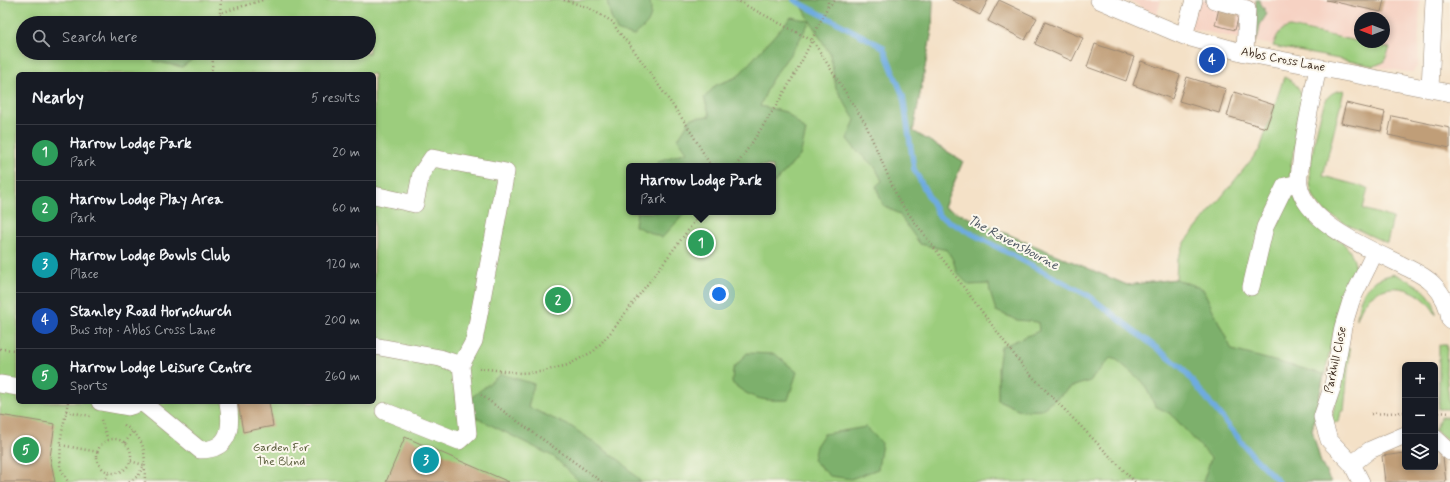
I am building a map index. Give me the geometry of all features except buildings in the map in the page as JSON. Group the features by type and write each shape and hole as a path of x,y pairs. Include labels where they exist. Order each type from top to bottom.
{"street":[{"name":"Abbs Cross Lane","path":"1099,0 1184,36 1245,53 1450,93"},
{"path":"1184,36 1194,0"},
{"path":"1214,0 1247,9 1245,53"},
{"path":"1430,89 1434,0"},
{"path":"1318,67 1302,151 1299,183 1301,195 1310,209 1318,217 1375,252 1422,275 1434,285 1443,298 1450,314"},
{"path":"376,195 415,204 421,174 432,158 506,172 474,341 461,365 468,433 459,441 384,411"},
{"path":"1250,287 1265,226 1272,211 1285,186 1299,183"},
{"name":"Parkhill Close","path":"1361,482 1352,464 1329,440 1322,417 1333,385 1343,327 1351,301 1375,252"},
{"path":"376,346 440,358 461,365"},
{"path":"0,384 16,387"},
{"path":"97,410 128,407 137,404"},
{"path":"145,404 200,450 212,450 224,441 231,426 228,404"},
{"path":"1352,464 1370,450 1402,436"},
{"path":"1438,441 1450,452"}],"path":[{"path":"220,16 221,0"},
{"path":"220,13 263,0"},
{"path":"564,0 587,7 613,22 617,30 633,49 688,127 709,163"},
{"path":"736,0 813,41 865,123 899,201 1025,369 1135,482"},
{"path":"828,0 828,7"},
{"path":"738,163 781,97 813,41 828,7 836,0"},
{"path":"211,72 213,60"},
{"path":"461,365 520,374 540,372 568,365 594,351 700,215"},
{"path":"0,349 16,350"},
{"path":"475,391 602,482"},
{"path":"68,404 61,445 60,467 68,482"},
{"path":"66,411 97,410"},
{"path":"1371,414 1402,412"},
{"path":"1438,412 1450,413"},
{"path":"107,420 101,419 108,440"},
{"path":"119,423 133,431 140,438 144,448 145,482"},
{"path":"125,443 133,431"},
{"path":"108,440 119,440 125,443 130,451 130,462 124,470 119,472 108,472 99,465 98,452 103,443 108,440"},
{"path":"61,445 98,452"},
{"path":"130,462 144,465"},
{"path":"129,482 138,476 144,465"},
{"path":"105,482 108,472"}],"shaded area":[{"path":"1128,0 1161,0 1157,15"},
{"path":"1190,0 1420,0 1418,65 1413,72 1406,72 1183,27"}],"green space":[{"name":"Garden For The Blind","path":"0,0 933,0 932,30 913,131 963,161 944,207 1127,285 1176,279 1177,260 1186,241 1260,149 1284,77 1292,81 1297,86 1304,101 1299,132 1290,170 1292,190 1298,204 1307,216 1348,248 1354,259 1355,273 1337,319 1312,430 1321,463 1331,482 0,482"},
{"path":"607,0 650,0 651,12 649,21 633,36 617,30 611,17"},
{"path":"799,0 933,0 932,30 913,131 963,161 944,207 1127,285 1176,279 1203,289 1232,350 1324,374 1312,430 1321,463 1331,482 1203,482 1211,458 1171,414 1155,406 1143,382 1117,360 1110,358 1090,381 1071,387 1041,410 1022,411 998,400 998,369 1001,347 1039,331 1038,322 1017,320 996,311 989,284 969,285 957,273 953,260 947,250 920,244 899,214 883,205 876,186 882,181 875,167 856,150 847,139 855,120 836,88 830,54"},
{"path":"1256,0 1259,0 1267,14 1260,25 1258,37 1255,42"},
{"path":"791,17 810,21 796,46 772,79 760,106 786,112 806,131 800,156 776,181 776,163 657,163 658,161 687,152 678,139 691,118 710,116 704,98 716,85 737,77"},
{"path":"1290,27 1354,40 1354,48 1390,48 1384,62 1374,66 1273,46 1279,33 1283,29"},
{"path":"154,60 192,60 182,67"},
{"path":"1344,90 1323,176 1368,188 1363,209 1393,218 1387,243 1350,226 1323,209 1314,198 1310,185 1311,161 1325,103 1330,95"},
{"path":"637,215 683,215 662,238 635,226"},
{"path":"1395,274 1416,285 1428,294 1435,307 1436,315 1423,298 1405,289 1396,288 1386,289 1376,293 1367,300 1357,319 1360,301 1367,288 1378,279"},
{"path":"1439,345 1447,345 1446,372 1450,409 1439,409"},
{"path":"1346,348 1350,349 1344,411 1341,411 1339,422 1331,423"},
{"path":"747,353 775,354 797,372 788,400 765,400 758,398 739,389 732,383 733,369"},
{"path":"501,374 534,384 528,407 572,427 622,462 641,482 580,482 554,457 473,416 471,398"},
{"path":"1441,417 1450,417 1450,442 1438,432 1438,424"},
{"path":"866,427 882,443 878,469 851,479 830,476 813,460 816,446 824,434"}],"waterway":[{"name":"The Ravensbourne","path":"794,0 883,47 903,96 914,169 939,216 1089,296 1181,367 1253,456 1279,482"}],"place":[{"name":"Stanley Road Hornchurch","path":"1212,60"},
{"name":"Harrow Lodge Park","path":"701,243"},
{"name":"Harrow Lodge Play Area","path":"558,300"},
{"name":"Harrow Lodge Leisure Centre","path":"26,450"},
{"name":"Harrow Lodge Bowls Club","path":"426,460"}]}
